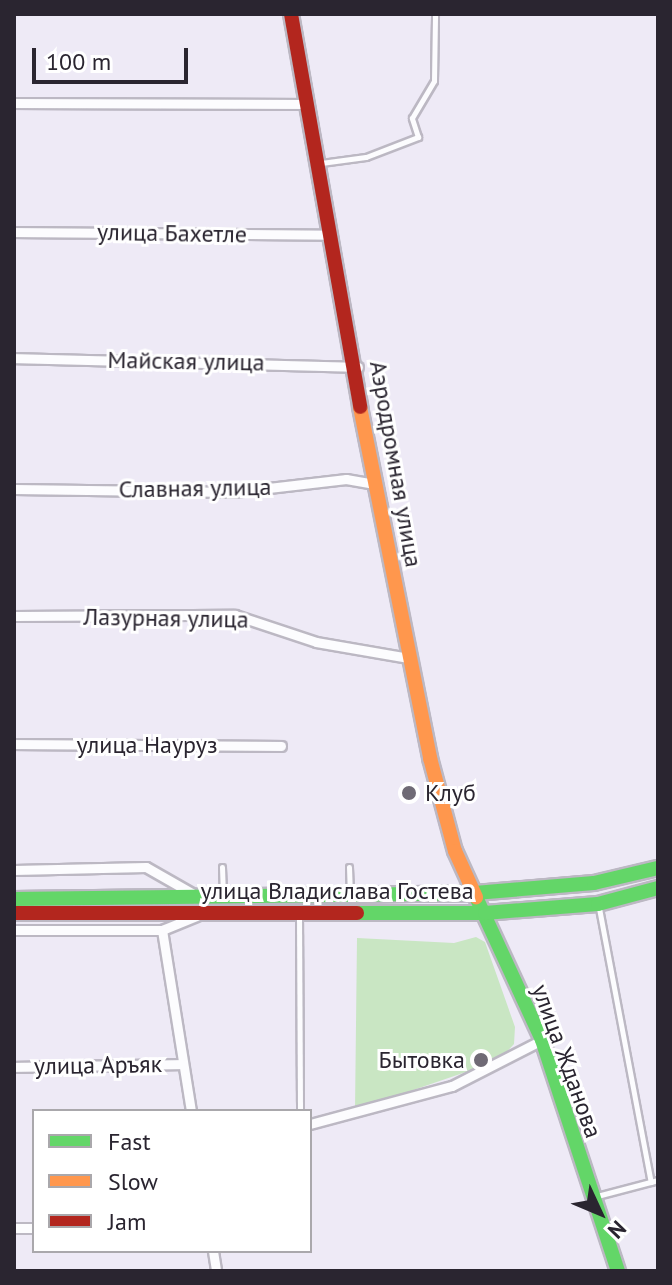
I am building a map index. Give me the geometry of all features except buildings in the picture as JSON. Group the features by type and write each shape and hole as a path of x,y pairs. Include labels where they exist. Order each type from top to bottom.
{"street":[{"name":"Аэродромная улица","path":"291,14 409,658 455,851 485,913"},
{"path":"14,103 307,104"},
{"name":"улица Бахетле","path":"14,232 330,235"},
{"name":"Майская улица","path":"14,358 358,367"},
{"name":"Славная улица","path":"14,489 234,492 346,479 375,484"},
{"name":"Лазурная улица","path":"14,616 235,615 316,642 409,658"},
{"name":"улица Науруз","path":"14,744 281,746"},
{"path":"14,870 146,867 203,906 162,930 14,930"},
{"name":"улица Владислава Гостева","path":"14,913 203,906 224,898 475,893 594,883 658,868"},
{"name":"улица Владислава Гостева","path":"14,899 299,913 485,913 598,904 658,888"},
{"name":"улица Жданова","path":"485,913 542,1040 618,1271"},
{"path":"162,930 191,1109"},
{"path":"312,1123 452,1086 542,1040"},
{"name":"улица Аръяк","path":"14,1067 182,1064"}],"lane":[{"path":"318,164 366,157 418,137 412,118 434,81 435,14"},
{"path":"222,867 224,898"},
{"path":"349,867 350,896"},
{"path":"591,1196 655,1181 598,904"},
{"path":"299,913 300,1109"}],"green space":[{"path":"476,937 485,942 515,1027 514,1044 498,1061 355,1110 357,938 454,943"}],"traffic: fast":[{"path":"14,899 475,893 594,883 658,868"},
{"path":"357,913 485,913 598,904 658,888"},
{"path":"476,897 542,1040 618,1271"}],"traffic: slow":[{"path":"360,407 430,758 455,851 476,897"}],"traffic: jam":[{"path":"291,14 360,407"},
{"path":"14,913 357,913"}],"place":[{"name":"Клуб","path":"409,793"},
{"name":"Бытовка","path":"481,1060"}]}
